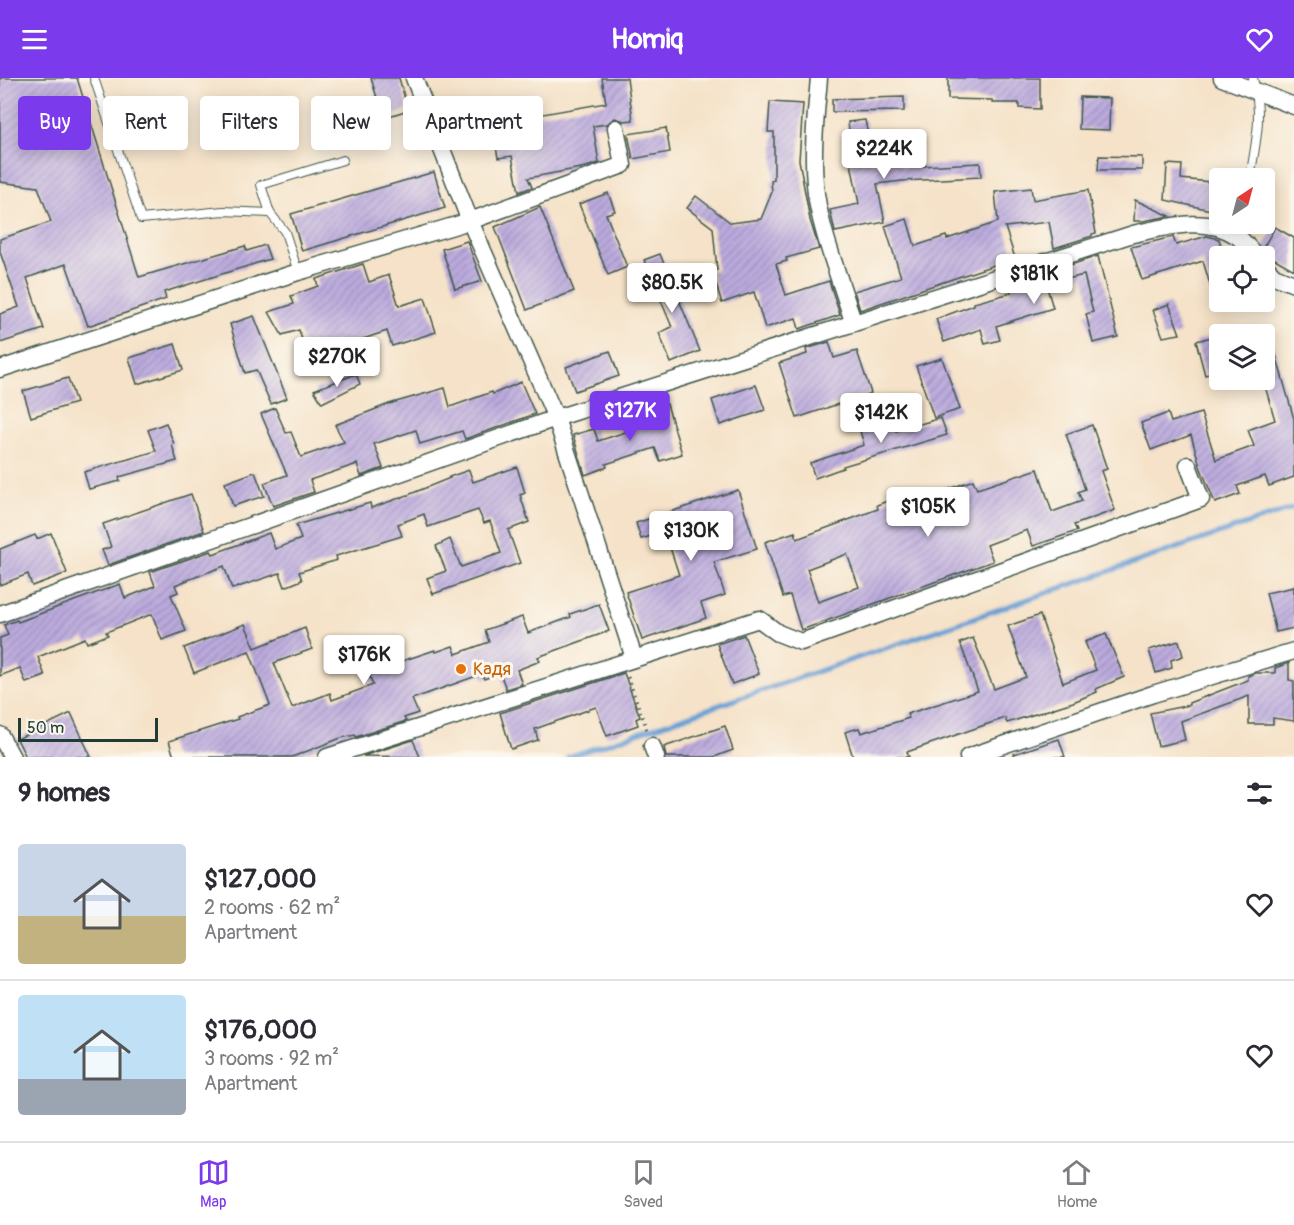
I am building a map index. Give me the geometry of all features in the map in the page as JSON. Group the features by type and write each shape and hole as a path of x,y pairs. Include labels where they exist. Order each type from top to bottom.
{"street":[{"path":"414,78 470,221 556,418 634,658"},
{"path":"819,78 815,125 815,185 821,219 853,322"},
{"path":"1222,78 1255,85 1294,106"},
{"path":"0,369 298,272 470,221 623,165 616,128"},
{"path":"0,614 556,418 853,322 1133,234 1174,225 1209,225"},
{"path":"1275,276 1294,284"},
{"path":"327,757 759,619 778,633 801,642 1201,499 1188,465"},
{"path":"968,757 1153,694 1294,651"},
{"path":"0,735 12,757"}],"lane":[{"path":"94,78 141,219 223,211 270,213"},
{"path":"1252,168 1260,124 1255,85"},
{"path":"298,272 285,232 270,213 261,184 343,160"}],"path":[{"path":"634,658 626,670 645,723"}],"building":[{"path":"0,78 77,78 83,96 18,96 18,150 91,150 91,123 139,277 245,246 247,251 265,245 270,259 164,292 166,299 88,326 66,264 27,278 44,329 0,343 0,314 19,307 0,252 0,239 51,222 38,187 0,182"},
{"path":"371,78 399,78 404,96 403,112 391,115 391,96 376,96"},
{"path":"602,78 627,78 633,120 624,121 615,118 607,124 593,126 599,163 528,178 532,187 519,192 512,156 498,158 497,150 543,150 543,114 606,103"},
{"path":"948,78 1040,78 1040,109 1019,108 1019,103 992,103 992,100 948,99"},
{"path":"904,97 904,111 832,112 832,99"},
{"path":"1080,97 1110,98 1109,130 1079,129"},
{"path":"770,102 803,104 799,160 810,220 819,249 786,258 787,261 776,264 786,295 829,281 840,315 799,329 796,318 765,328 754,292 722,303 712,272 717,270 713,228 687,208 696,196 731,223 761,219 772,192 771,181 774,180 774,132 768,132"},
{"path":"865,120 874,164 901,162 901,167 980,163 981,177 877,184 885,222 835,232 830,210 859,204 848,148 851,147 848,122"},
{"path":"666,128 670,152 633,159 628,134"},
{"path":"1099,156 1142,157 1142,170 1098,170"},
{"path":"1167,164 1182,165 1181,179 1209,182 1209,210 1165,200"},
{"path":"434,172 445,208 302,251 291,214"},
{"path":"1031,188 1033,200 1088,190 1096,233 1054,248 1049,222 1005,227 1015,258 860,310 854,291 901,277 885,226 907,219 915,246 946,236 947,239 998,222 995,192"},
{"path":"608,193 615,211 606,214 627,267 608,275 579,204"},
{"path":"1135,200 1170,216 1134,221"},
{"path":"540,207 574,291 527,310 495,227"},
{"path":"1275,227 1294,238 1294,270 1275,259 1275,246 1264,246 1271,234 1275,234"},
{"path":"1207,236 1219,239 1221,246 1209,246 1209,281 1203,261 1142,280 1131,247 1173,237 1176,245"},
{"path":"467,241 482,281 455,289 442,249"},
{"path":"660,254 700,351 671,363 659,333 672,327 644,260"},
{"path":"1098,256 1118,337 1093,343 1086,314 1093,312 1084,275 1046,284 1053,308 996,326 1000,340 985,344 981,329 944,342 936,319 974,305 974,303 1011,293 1009,285"},
{"path":"363,264 369,282 389,275 399,306 425,298 436,332 392,346 387,331 339,347 337,341 306,352 299,330 282,335 269,312 294,304 291,296 318,286 316,279"},
{"path":"1169,304 1180,334 1163,337 1153,310"},
{"path":"254,316 287,398 271,404 256,370 245,373 230,324"},
{"path":"1209,338 1209,374 1205,375 1196,341"},
{"path":"829,342 834,358 857,351 871,393 797,418 779,363 807,354 806,349"},
{"path":"175,344 183,370 137,384 129,358"},
{"path":"610,351 619,376 575,391 566,367"},
{"path":"1275,351 1294,419 1294,477 1269,486 1265,476 1237,486 1240,494 1215,503 1200,466 1191,435 1151,450 1141,423 1168,413 1171,422 1201,413 1216,460 1254,446 1248,430 1275,420 1266,390 1275,390"},
{"path":"942,358 960,409 934,418 916,366"},
{"path":"356,374 360,384 322,403 314,390"},
{"path":"68,378 76,403 31,417 23,391"},
{"path":"521,382 535,414 465,439 462,431 420,444 416,430 374,444 383,468 361,476 357,464 310,480 314,492 273,506 264,483 287,475 261,414 275,408 286,433 291,432 301,457 344,442 335,425 389,404 445,388 450,407 492,392 493,394"},
{"path":"756,385 765,410 720,425 712,400"},
{"path":"667,404 682,454 660,461 655,448 606,464 607,467 585,475 573,435 594,429 598,441 647,425 644,411"},
{"path":"941,418 947,435 843,466 843,468 815,478 810,463 864,445 860,431 894,421 896,431"},
{"path":"166,423 174,444 172,445 177,461 119,477 120,481 89,489 84,472 156,451 148,430"},
{"path":"1092,425 1107,469 1101,471 1115,510 1074,525 1077,531 1033,546 1027,530 987,545 993,561 801,630 790,595 783,597 765,542 795,532 797,539 878,509 877,505 903,495 907,505 973,480 977,489 1038,469 1052,512 1082,501 1078,492 1085,489 1066,434","holes":["847,554 859,587 818,602 807,569"]},
{"path":"517,467 525,493 520,495 529,522 508,530 520,563 433,594 427,578 446,571 436,546 450,539 461,567 501,553 490,521 484,523 478,510 428,527 424,514 398,524 402,536 336,556 337,560 299,572 302,580 285,587 280,573 232,589 224,566 175,585 178,592 171,595 186,631 162,640 152,614 106,632 108,635 87,643 85,638 38,657 45,676 26,683 20,668 0,676 0,638 8,635 4,625 17,620 18,622 120,584 125,598 155,586 150,572 211,551 213,554 269,533 275,549 301,539 296,525 370,503 371,508 469,470 473,482"},
{"path":"255,472 264,496 233,506 225,483"},
{"path":"738,490 757,549 714,562 725,595 701,603 706,618 642,640 626,592 679,575 665,532 641,539 636,523"},
{"path":"191,494 204,531 108,565 102,550 111,547 103,524"},
{"path":"51,533 67,573 32,586 28,574 0,585 0,549 35,535 37,539"},
{"path":"1294,587 1294,628 1276,632 1266,593"},
{"path":"599,604 609,631 538,657 540,661 517,670 522,684 506,689 500,673 484,679 482,674 412,699 418,713 404,718 406,721 356,737 355,735 341,738 292,757 174,757 169,741 238,719 237,717 270,705 249,651 194,673 184,648 245,624 255,648 305,628 312,649 274,663 292,708 330,693 332,700 373,685 361,654 391,643 399,662 453,646 456,654 489,642 485,630 522,617 528,633"},
{"path":"1040,615 1063,683 1096,670 1085,642 1106,634 1124,677 1073,702 1007,723 1005,718 907,752 909,757 853,757 845,732 859,728 861,733 909,718 907,714 978,691 960,643 973,638 994,689 1026,677 1008,626"},
{"path":"744,635 759,674 732,684 717,644"},
{"path":"1179,641 1183,656 1171,660 1172,668 1156,673 1149,650"},
{"path":"1289,663 1289,680 1294,681 1294,721 1273,718 1273,724 1249,724 1249,696 1181,721 1185,740 1158,746 1150,713 1190,705 1189,703 1248,680 1248,676 1256,673 1275,673 1275,668"},
{"path":"624,673 640,717 636,719 638,725 607,736 596,707 535,729 538,740 511,749 500,713"},
{"path":"71,713 91,757 26,757 17,739"},
{"path":"725,726 733,750 714,757 666,757 664,747"},
{"path":"1059,739 1065,757 1015,757 1014,754"},
{"path":"413,740 420,757 363,756"}],"waterway":[{"path":"568,757 1294,508"}],"place":[{"name":"Кадя","path":"461,669"}]}
